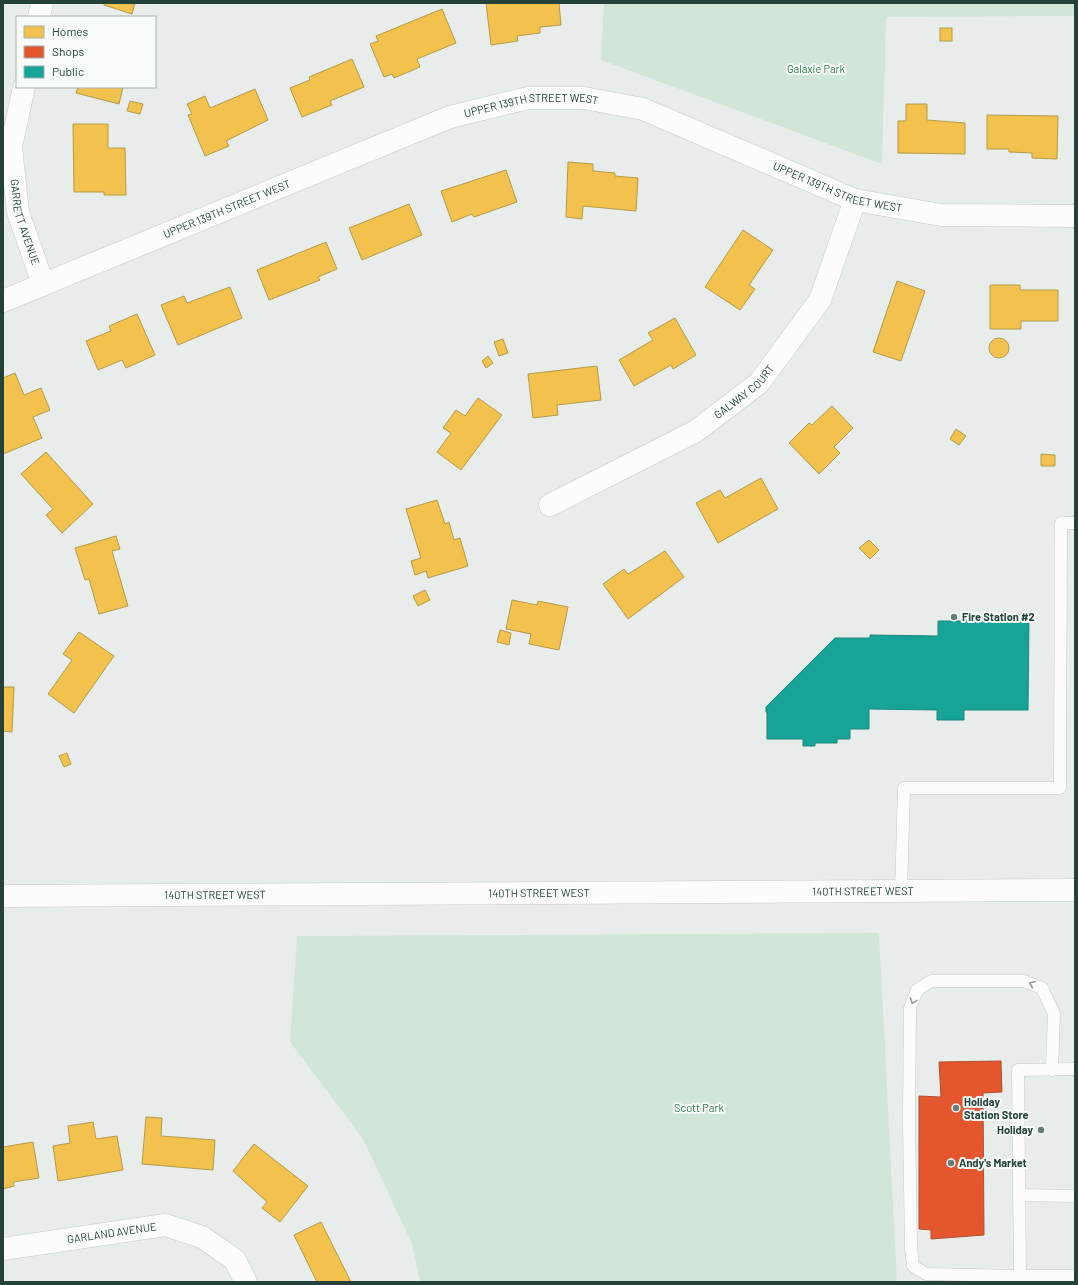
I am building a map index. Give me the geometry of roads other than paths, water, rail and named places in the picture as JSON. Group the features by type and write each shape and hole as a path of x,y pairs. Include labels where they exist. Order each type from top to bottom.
{"street":[{"path":"39,16 42,3"},
{"name":"GARRETT AVENUE","path":"24,88 11,147 18,212 43,284"},
{"name":"UPPER 139TH STREET WEST","path":"3,301 450,117 528,98 584,98 643,109 855,200 941,215 1075,216"},
{"name":"GALWAY COURT","path":"550,505 696,431 759,383 820,300 855,200"},
{"name":"140TH STREET WEST","path":"3,896 1075,890"},
{"name":"GARLAND AVENUE","path":"3,1248 165,1225 202,1237 235,1260 246,1282"}],"lane":[{"path":"901,892 904,788 1060,788 1061,523 1075,523"},
{"path":"1052,1070 1054,1014 1042,988 1024,981 931,980 917,990 910,1008 911,1240 913,1266 926,1274 1075,1276"},
{"path":"1020,1276 1018,1070 1075,1069"},
{"path":"1019,1195 1075,1196"}],"place":[{"name":"Fire Station #2","path":"954,617"},
{"name":"Holiday Station Store","path":"956,1108"},
{"name":"Holiday","path":"1041,1130"},
{"name":"Andy's Market","path":"951,1163"}],"park label":[{"name":"Galaxie Park","path":"816,69"},
{"name":"Scott Park","path":"699,1108"}]}
